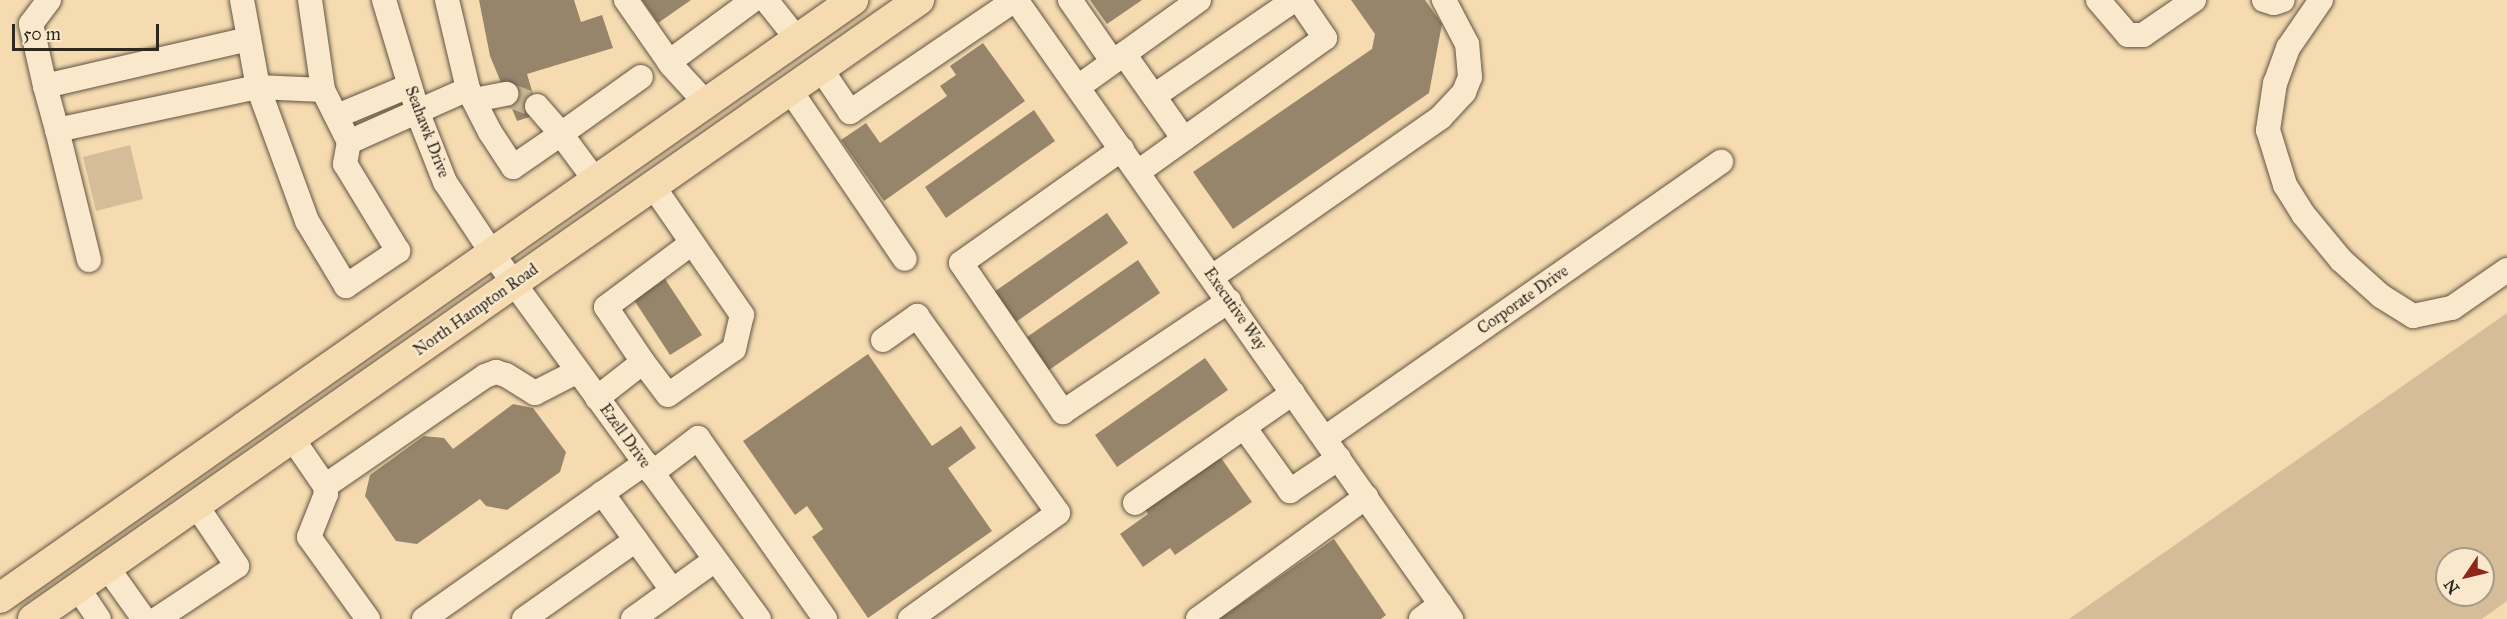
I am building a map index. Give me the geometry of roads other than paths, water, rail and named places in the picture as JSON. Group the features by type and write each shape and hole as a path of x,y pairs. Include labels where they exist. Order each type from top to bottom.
{"main road":[{"path":"2,593 853,0"},
{"name":"North Hampton Road","path":"33,619 919,0"},
{"path":"270,408 292,438"}],"street":[{"path":"49,0 31,24 88,260"},
{"path":"243,0 258,87 306,221 346,286 398,251 345,164 349,142 323,90 310,0"},
{"name":"Seahawk Drive","path":"384,0 417,111 446,182 492,253"},
{"path":"447,0 471,94 513,167 641,77"},
{"path":"626,0 669,62 706,103"},
{"path":"669,62 753,0"},
{"path":"766,0 797,39"},
{"path":"821,69 850,112 1016,0"},
{"name":"Executive Way","path":"1016,0 1340,458 1446,612"},
{"path":"1070,0 1118,58 1154,96 1184,139"},
{"path":"1078,87 1199,0"},
{"path":"1154,96 1294,0"},
{"path":"1138,172 1324,39 1299,0"},
{"path":"1212,277 1441,117 1464,92 1470,77 1467,44 1444,0"},
{"path":"2098,0 2128,35 2143,35 2194,0"},
{"path":"2264,0 2274,3 2283,0"},
{"path":"2321,0 2288,48 2270,107 2272,151 2285,184 2303,214 2341,260 2381,296 2413,316 2452,308 2507,270"},
{"path":"45,86 249,39"},
{"path":"337,116 409,86"},
{"path":"57,130 258,87 323,90"},
{"path":"789,90 905,259"},
{"path":"349,142 417,111 471,94 506,94"},
{"path":"537,106 595,180"},
{"path":"1122,149 961,262 1063,412 1229,301"},
{"name":"Corporate Drive","path":"1325,438 1721,162"},
{"path":"653,186 742,315 734,349 668,395 606,307 692,243"},
{"name":"Ezell Drive","path":"492,253 759,619"},
{"path":"883,340 917,315 1058,513 910,619"},
{"path":"597,398 643,362"},
{"path":"325,486 485,376 506,375 536,393 578,371"},
{"path":"1135,503 1293,393"},
{"path":"1244,427 1290,492 1340,458"},
{"path":"292,438 325,486 326,494 309,537 368,619"},
{"path":"424,619 602,493 698,438 825,619"},
{"path":"602,493 672,590"},
{"path":"1198,619 1366,497"},
{"path":"157,619 237,566 196,506"},
{"path":"524,619 636,540"},
{"path":"633,619 715,560"},
{"path":"107,567 144,619"},
{"path":"78,588 99,619"},
{"path":"1420,619 1446,612"}],"tunnel":[{"path":"506,94 537,106"}]}
